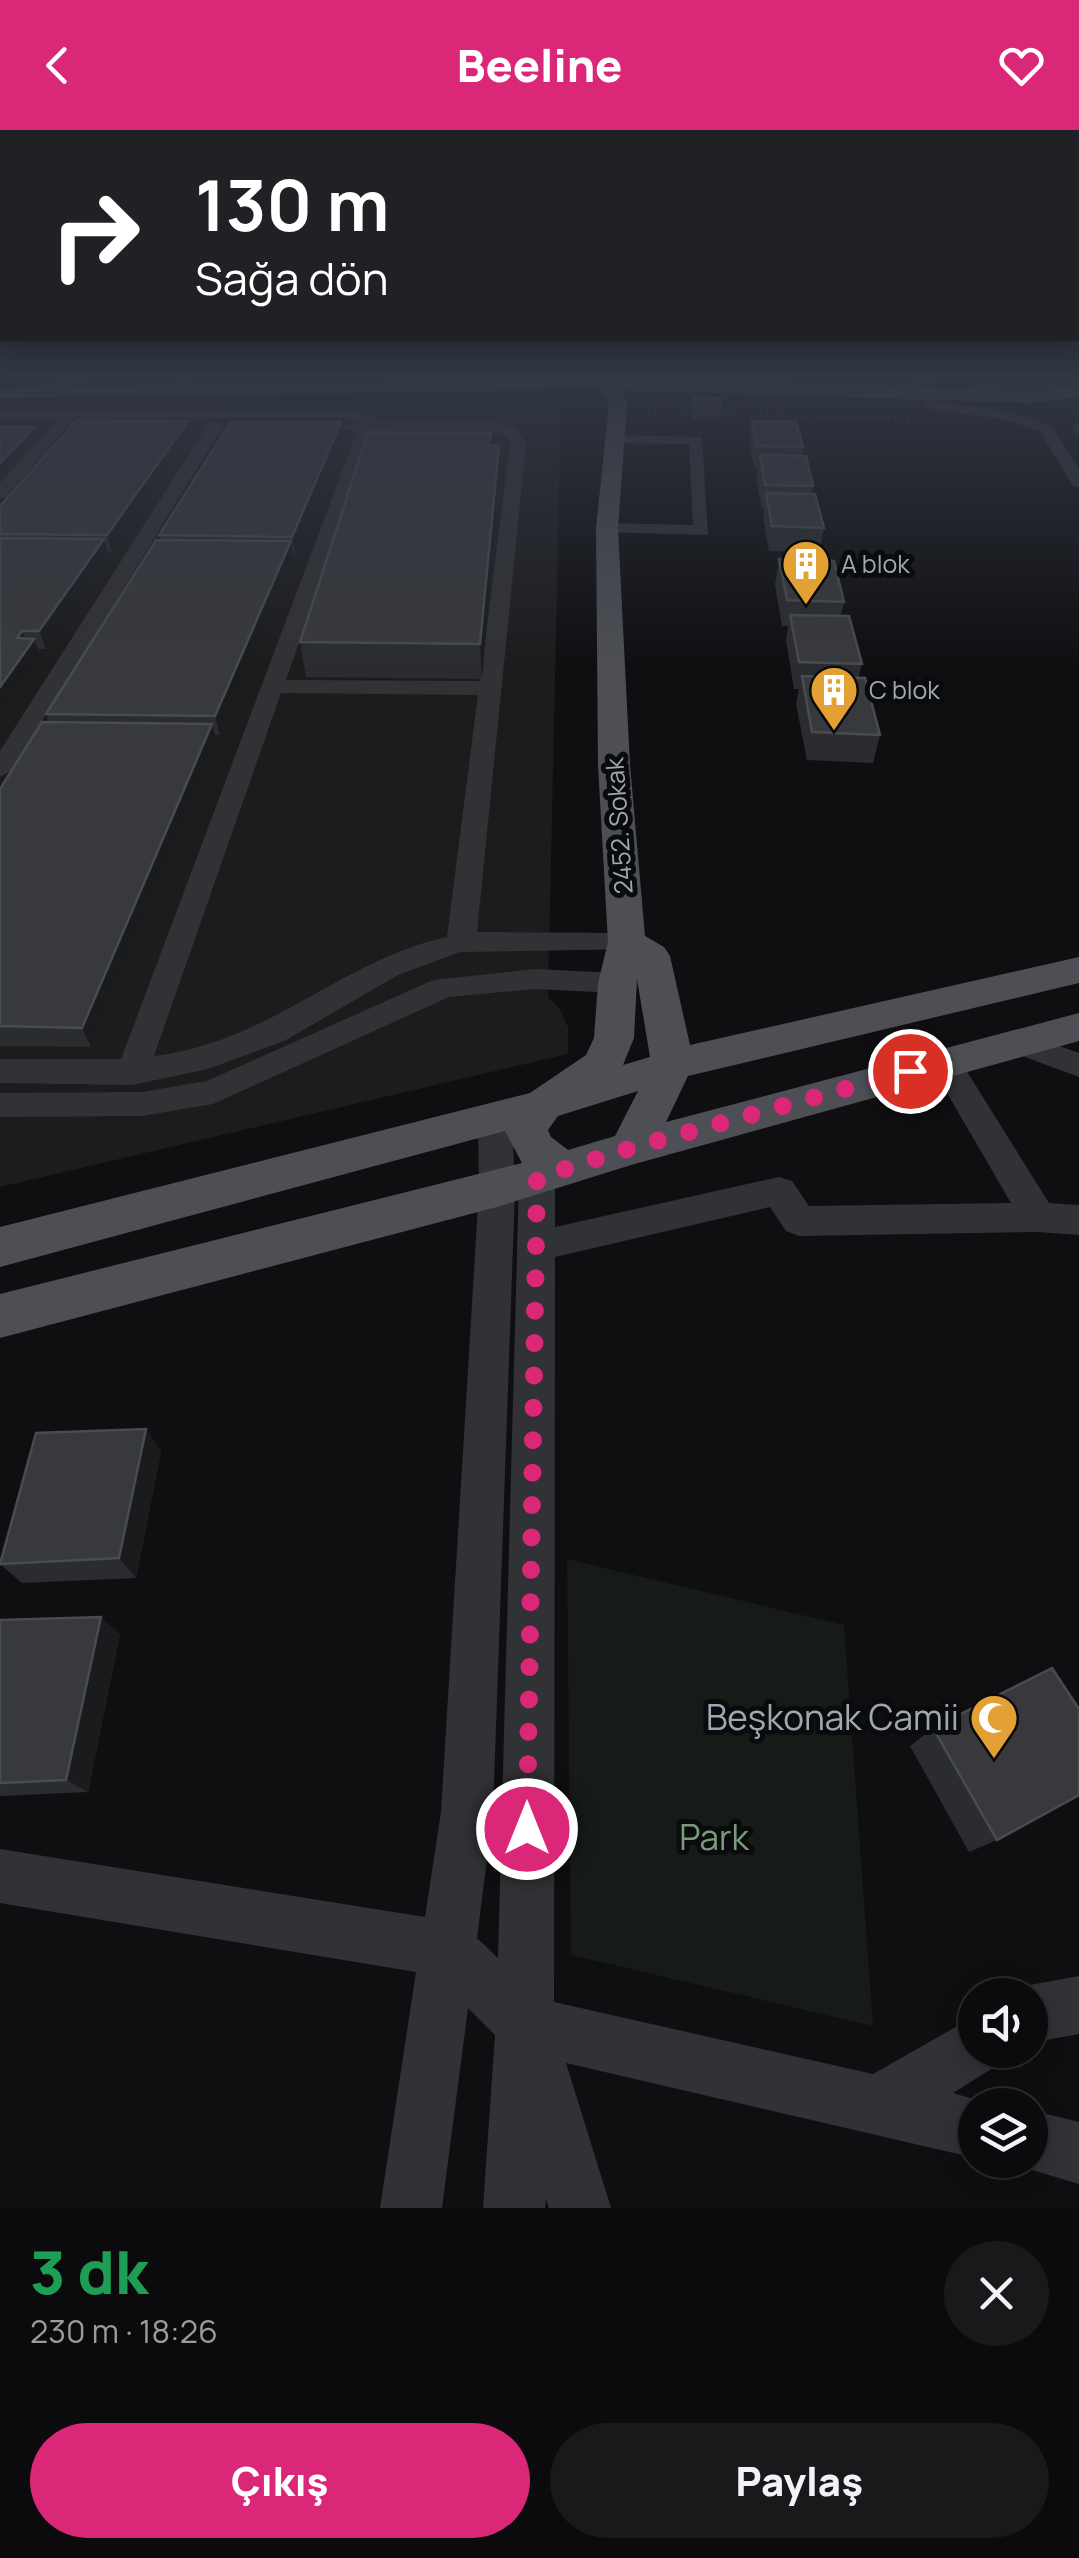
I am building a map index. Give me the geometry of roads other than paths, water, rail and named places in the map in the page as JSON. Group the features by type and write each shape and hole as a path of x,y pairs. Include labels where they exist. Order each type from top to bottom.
{"main road":[{"name":"2452. Sokak","path":"608,472 610,478"},
{"name":"2452. Sokak","path":"544,1105 603,1064 614,1038 617,984 627,942 614,765 607,528 611,472"},
{"path":"627,942 651,956 670,1049 631,1148"},
{"path":"0,1247 544,1105 670,1049 716,1052 1079,970"},
{"path":"0,1316 534,1179 631,1148 1079,1027"},
{"path":"534,1179 540,1156 529,1142 526,1128 544,1105"}],"street":[{"path":"0,493 19,472"},
{"path":"0,770 186,472"},
{"path":"132,1073 352,472"},
{"path":"461,943 515,472"},
{"path":"607,528 702,531 699,472"},
{"path":"274,686 490,688"},
{"path":"0,1071 132,1073 228,1053 273,1034 397,965 461,943 627,942"},
{"path":"0,1105 142,1104 213,1092 444,987 536,979 617,984"},
{"path":"1017,1042 1079,1065"},
{"path":"945,1062 1038,1217"},
{"path":"495,1118 534,1179 536,1246 526,2024 514,2208"},
{"path":"411,2208 466,1812 534,1179"},
{"path":"536,1246 779,1191 799,1221 1038,1217 1079,1220"},
{"path":"0,1876 448,1949 526,2024 580,2208"},
{"path":"1048,2010 1079,2004"},
{"path":"526,2024 958,2124"},
{"path":"876,2106 958,2055"},
{"path":"1048,2145 1079,2152"}],"place":[{"name":"A blok","path":"806,606"},
{"name":"C blok","path":"834,732"},
{"name":"Beşkonak Camii","path":"994,1760"}],"park label":[{"name":"Park","path":"714,1838"}]}
